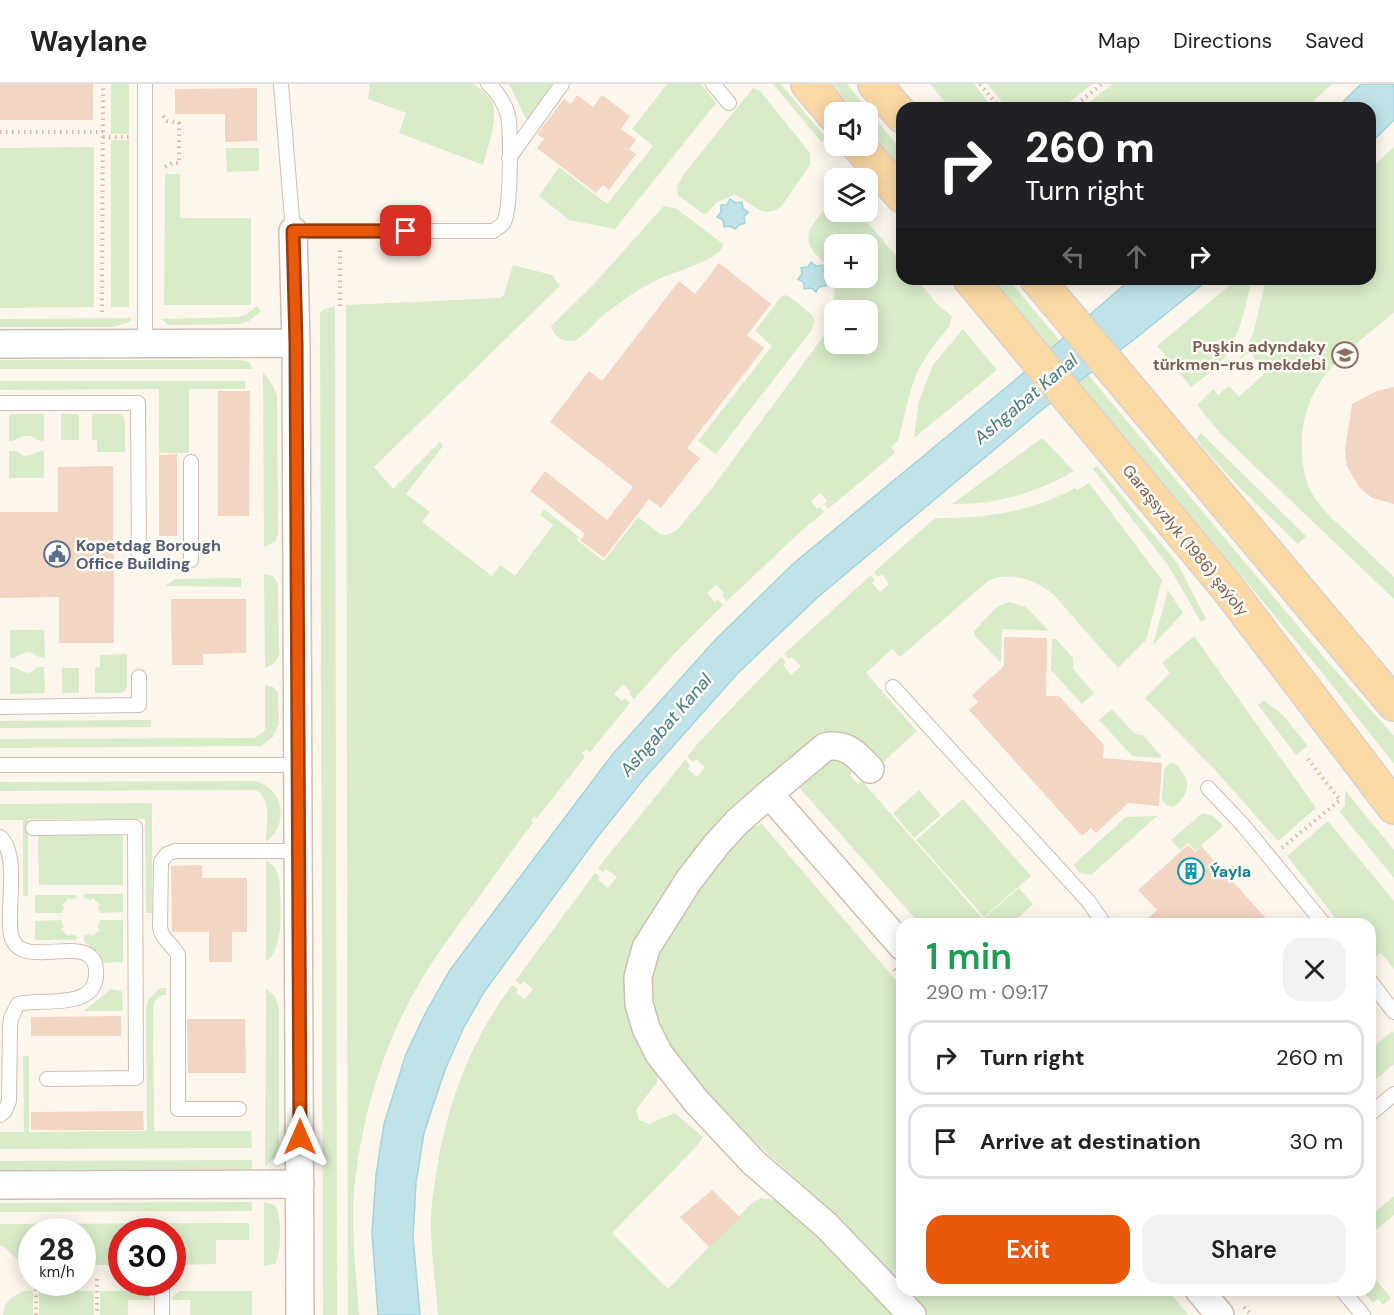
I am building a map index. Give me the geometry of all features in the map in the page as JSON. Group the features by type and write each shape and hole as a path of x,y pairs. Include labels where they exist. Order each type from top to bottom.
{"main road":[{"path":"808,84 824,103"},
{"path":"875,84 896,109"},
{"path":"868,156 896,189"},
{"name":"Garaşsyzlyk (1986) şaýoly","path":"975,285 1226,586 1394,807"},
{"path":"1047,290 1394,704"}],"street":[{"path":"293,231 296,343 300,1315"},
{"path":"0,344 296,343"},
{"path":"870,769 848,748 825,747 737,822 689,880 645,948 639,976 639,1004 646,1028 659,1054 696,1101 753,1162 827,1227 912,1315"},
{"path":"769,794 896,939"},
{"path":"0,1185 300,1184"},
{"path":"1204,1296 1220,1315"}],"lane":[{"path":"145,84 145,344"},
{"path":"281,84 293,231 493,231 503,223 507,207 508,114 500,98 488,84"},
{"path":"509,158 562,84"},
{"path":"713,84 729,103"},
{"path":"0,403 138,403 139,561"},
{"path":"191,462 191,560"},
{"path":"0,707 139,705 139,677"},
{"path":"893,687 1089,902 1100,918"},
{"path":"0,765 298,765"},
{"path":"1208,788 1319,918"},
{"path":"33,828 135,827 136,1078 46,1079"},
{"path":"0,837 10,851 10,922 14,941 22,950 32,952 82,951 92,960 96,975 92,988 79,1000 33,1001 18,1004 11,1018 10,1027 9,1101 5,1111 0,1115"},
{"path":"239,1109 178,1109 178,956 174,947 161,936 161,862 167,854 176,851 298,851"},
{"path":"1376,989 1394,1012"},
{"path":"1376,1109 1394,1094"},
{"path":"162,1296 162,1315"},
{"path":"1347,1296 1362,1315"}],"path":[{"path":"102,312 103,84"},
{"path":"980,84 995,102"},
{"path":"1080,102 1102,84"},
{"path":"0,132 103,134 133,137"},
{"path":"340,231 340,306"},
{"path":"1269,858 1340,800 1307,758"},
{"path":"97,1280 97,1315"},
{"path":"36,1296 36,1315"}],"green space":[{"path":"111,84 129,84 129,134 111,134"},
{"path":"370,84 474,84 490,98 494,111 483,165 399,133 406,113 368,99"},
{"path":"509,84 552,84 527,121"},
{"path":"667,84 701,84 716,103 615,229 569,220 539,196 559,167 607,204 653,146 632,129"},
{"path":"773,84 781,84 824,136 822,143"},
{"path":"832,84 847,84 862,102 847,102"},
{"path":"930,84 974,84 988,102 945,102"},
{"path":"987,84 1092,84 1070,102 1002,102"},
{"path":"1112,84 1332,84 1312,102 1090,102"},
{"path":"753,88 761,92 810,153 810,165 781,207 773,211 761,211 734,195 717,202 706,214 702,213 678,195 677,187 684,174"},
{"path":"878,122 896,144 896,162 878,140"},
{"path":"111,140 129,140 129,307 111,307"},
{"path":"94,147 94,307 0,308 0,148"},
{"path":"1394,147 1394,312 1346,353 1320,383 1305,419 1302,449 1305,477 1313,495 1320,506 1394,577 1394,599 1222,435 1197,405 1213,389 1218,395 1229,386 1239,397 1265,373 1250,352 1239,360 1253,334 1265,285 1376,285 1376,164"},
{"path":"226,148 259,148 259,171 227,172"},
{"path":"165,174 180,174 180,218 251,218 251,305 164,305"},
{"path":"664,206 677,209 723,244 721,250 707,260 661,278 636,292 606,313 575,341 563,340 557,336 551,326 591,287"},
{"path":"824,211 824,222 867,222 877,234 824,234 824,263 812,250 808,239 809,233"},
{"path":"878,235 896,256 896,285 921,285 939,306 952,316 949,327 933,346 918,370 898,441 891,447 895,453 828,509 824,504 827,501 820,493 811,501 817,509 820,507 824,512 727,601 722,596 724,593 716,585 707,593 715,602 718,600 723,605 675,653 634,699 623,684 614,694 622,701 625,698 630,703 590,752 586,749 582,753 585,757 537,818 534,816 531,821 533,823 428,969 411,997 385,1055 365,1123 353,1207 359,1315 348,1315 346,305 500,298 504,295 513,265 552,275 560,286 374,467 393,489 440,442 443,446 406,494 430,512 422,522 492,576 500,565 515,576 553,525 540,515 544,509 579,537 577,540 604,561 638,517 660,534 666,535 677,530 713,487 824,335 824,354 878,354 878,300 834,300 834,288 878,288"},
{"path":"998,285 1013,285 1329,663 1394,736 1394,764 1320,670"},
{"path":"1230,285 1250,285 1244,311 1232,345 1220,363 1191,387 1157,346"},
{"path":"785,295 812,315 815,321 811,331 716,454 698,441 772,346 755,331"},
{"path":"257,306 261,311 249,321 240,324 168,325 161,319 239,317 246,315"},
{"path":"335,306 337,1315 323,1315 320,314 322,310"},
{"path":"131,318 131,321 115,327 0,327 0,319"},
{"path":"963,329 997,370 914,438 919,401 933,365"},
{"path":"0,360 241,360 249,362 252,369 0,369"},
{"path":"263,372 277,396 278,532 276,541 264,547"},
{"path":"0,381 245,381 245,389 189,389 189,453 159,453 159,389 0,390"},
{"path":"9,414 44,414 44,441 26,436 9,441"},
{"path":"61,414 79,414 79,440 61,440"},
{"path":"92,414 123,416 125,452 97,452 97,440 92,440"},
{"path":"1201,433 1306,536 1298,544 1208,453 1196,439"},
{"path":"1042,438 1074,471 1045,486 1015,496 1000,500 952,504"},
{"path":"9,451 17,451 24,456 44,451 44,478 9,478"},
{"path":"1097,466 1178,564 1206,619 1201,622 1168,565 1093,469"},
{"path":"1089,483 1162,580 1146,640 1118,668 1053,594 1046,589 1022,578 1005,577 988,581 900,657 892,649 866,673 917,731 880,765 858,739 851,735 830,732 814,738 738,805 640,944 659,1072 657,1082 636,1110 639,1120 649,1124 675,1113 703,1137 612,1233 668,1289 751,1204 761,1198 775,1200 791,1210 824,1238 898,1315 438,1315 432,1243 432,1204 439,1156 450,1109 475,1045 512,985 518,989 516,993 525,999 533,989 524,981 521,985 515,981 595,873 600,877 598,880 608,888 617,877 606,869 603,872 598,868 685,760 690,765 688,769 697,777 705,767 696,759 693,762 687,757 699,742 781,657 786,662 783,665 791,675 801,666 792,657 789,659 784,654 871,575 875,580 872,583 880,592 889,584 882,574 878,577 874,572 935,518 972,517 1008,512 1042,503 1075,488 1078,490"},
{"path":"264,574 273,576 278,584 279,655 275,663 265,668"},
{"path":"241,578 241,587 165,586 175,579"},
{"path":"1168,590 1183,613 1153,645"},
{"path":"1009,602 1026,607 1049,631 1002,629 1001,663 975,636 974,631 997,607"},
{"path":"10,630 44,630 45,658 27,652 10,658"},
{"path":"1194,636 1316,808 1278,841 1216,771 1145,698 1170,673 1162,663"},
{"path":"1052,639 1056,639 1073,658 1073,669 1094,693 1082,704 1051,670"},
{"path":"127,654 125,691 95,693 95,668 100,667 100,655"},
{"path":"10,667 30,673 37,667 44,667 45,693 10,694"},
{"path":"62,668 79,668 79,693 62,693"},
{"path":"265,685 273,687 278,693 279,724 273,737 261,746 0,748 0,739 255,738 265,730"},
{"path":"1264,701 1282,714 1308,746 1296,755 1258,705"},
{"path":"1112,709 1135,734 1143,735 1161,758 1132,756 1099,720"},
{"path":"151,720 151,727 0,728 0,721"},
{"path":"836,756 854,770 850,775 858,784 862,781 982,918 915,918 797,785 828,758"},
{"path":"1170,763 1176,764 1187,781 1184,796 1174,807 1167,806 1162,800 1164,769"},
{"path":"255,781 265,785 273,792 280,808 281,817 278,826 266,842 266,806 261,794 255,790 0,791 0,782"},
{"path":"919,790 941,815 914,838 893,813"},
{"path":"1345,790 1394,850 1394,878 1339,811 1345,806"},
{"path":"963,799 1031,876 984,917 916,840"},
{"path":"152,803 152,913 146,913 145,819 28,819 28,896 23,896 23,820 0,820 0,804"},
{"path":"1203,813 1213,816 1223,826 1195,851 1188,843 1180,850 1171,840"},
{"path":"1157,816 1091,875 1080,873 1073,865 1126,817"},
{"path":"1328,821 1394,901 1394,969 1381,953 1376,957 1376,918 1335,918 1287,856"},
{"path":"762,824 896,980 896,1281 791,1175 711,1101 667,1054 647,1005 655,947 689,896 748,828"},
{"path":"123,834 123,885 39,885 38,835"},
{"path":"266,860 275,867 279,876 281,909 277,946 266,961"},
{"path":"1019,888 1033,904 1018,918 984,918"},
{"path":"84,894 123,894 123,912 100,913 98,907 100,905 93,898 91,900 84,898"},
{"path":"35,895 77,895 71,900 69,898 62,905 64,907 62,913 35,913"},
{"path":"61,920 64,927 61,929 68,936 71,934 77,936 76,940 35,940 35,921"},
{"path":"100,920 123,920 123,962 104,963 98,952 84,942 84,936 90,934 92,936 100,930 98,927"},
{"path":"161,988 166,988 166,995 156,999 153,1009 154,1131 251,1131 252,1148 0,1149 0,1132 24,1132 23,1056 29,1056 29,1132 147,1131 146,1009 149,998"},
{"path":"111,989 122,991 123,1011 84,1011"},
{"path":"266,989 275,996 279,1009 279,1146 274,1158 265,1166"},
{"path":"1392,1031 1394,1033 1394,1064 1376,1079 1376,1045"},
{"path":"252,1160 252,1169 0,1170 0,1161"},
{"path":"1394,1196 1394,1215 1376,1230 1376,1211"},
{"path":"252,1202 252,1211 0,1212 0,1203"},
{"path":"264,1202 275,1205 279,1217 280,1234 279,1251 275,1264 264,1266"},
{"path":"186,1223 249,1223 249,1240 216,1240 216,1264 186,1265"},
{"path":"0,1224 18,1224 18,1260 3,1246 0,1246"},
{"path":"96,1224 108,1224 108,1265 96,1265"},
{"path":"1376,1280 1391,1298 1383,1305 1378,1299 1373,1303 1367,1296 1376,1296"},
{"path":"100,1291 108,1291 108,1296 149,1296 152,1300 128,1300 128,1315 100,1315"},
{"path":"186,1291 252,1291 252,1315 190,1315 190,1300 173,1300 172,1297 186,1296"},
{"path":"16,1295 33,1296 33,1315 3,1315 5,1306"},
{"path":"39,1296 94,1296 94,1315 39,1315"},
{"path":"910,1296 1172,1296 1189,1315 927,1315"}],"water":[{"path":"1361,84 1394,84 1394,120 1376,138 1376,102 1343,102"},
{"path":"730,199 736,203 742,202 743,208 748,212 744,217 745,223 735,229 730,226 724,227 723,220 717,217 721,212 721,205 727,205"},
{"path":"811,262 816,266 823,265 824,286 819,287 816,292 811,288 804,289 804,283 798,279 802,274 801,268 808,267"},
{"name":"Ashgabat Kanal","path":"1124,285 1202,285 1038,413 818,597 738,673 643,780 596,839 484,992 463,1029 445,1070 424,1133 416,1183 413,1237 420,1315 378,1315 372,1233 376,1175 384,1124 406,1054 450,970 612,755 716,639 794,563 1014,381"}],"building":[{"path":"0,84 93,84 93,120 0,120"},
{"path":"257,88 257,141 225,142 225,114 175,114 175,89"},
{"path":"577,95 593,107 602,95 630,116 621,129 636,140 629,149 636,154 609,190 603,185 596,193 537,148 544,139 537,134 564,99 571,104"},
{"path":"719,263 771,304 747,335 764,348 687,448 700,458 661,508 649,499 604,558 580,540 585,534 530,491 545,471 607,520 633,487 550,422 589,371 602,381 679,281 695,294"},
{"path":"1394,387 1394,504 1372,498 1359,487 1347,466 1345,450 1352,404 1377,391"},
{"path":"218,391 250,391 249,516 218,516"},
{"path":"177,454 177,536 159,536 159,455"},
{"name":"Kopetdag Borough Office Building","path":"113,466 114,643 59,643 59,597 0,598 0,512 58,512 58,467"},
{"path":"171,599 246,599 246,653 203,654 203,665 172,665"},
{"path":"1004,637 1047,638 1046,696 1059,696 1104,745 1103,758 1162,763 1159,806 1128,803 1096,833 1091,828 1082,836 969,710 978,702 972,695 1004,666"},
{"name":"Ýayla","path":"1188,845 1195,852 1201,846 1266,918 1148,918 1157,910 1138,890"},
{"path":"202,865 202,878 247,878 247,932 232,932 232,962 209,962 209,932 172,932 171,866"},
{"path":"121,1016 121,1036 31,1036 31,1017"},
{"path":"187,1019 245,1019 246,1073 188,1073"},
{"path":"143,1111 144,1130 31,1130 31,1112"},
{"path":"712,1190 741,1218 709,1247 680,1217"}],"place":[{"name":"Puşkin adyndaky türkmen-rus mekdebi","path":"1345,355"},
{"name":"Kopetdag Borough Office Building","path":"57,554"},
{"name":"Ýayla","path":"1191,871"}],"route":[{"path":"300,1137 296,343 293,231 406,231"}]}
